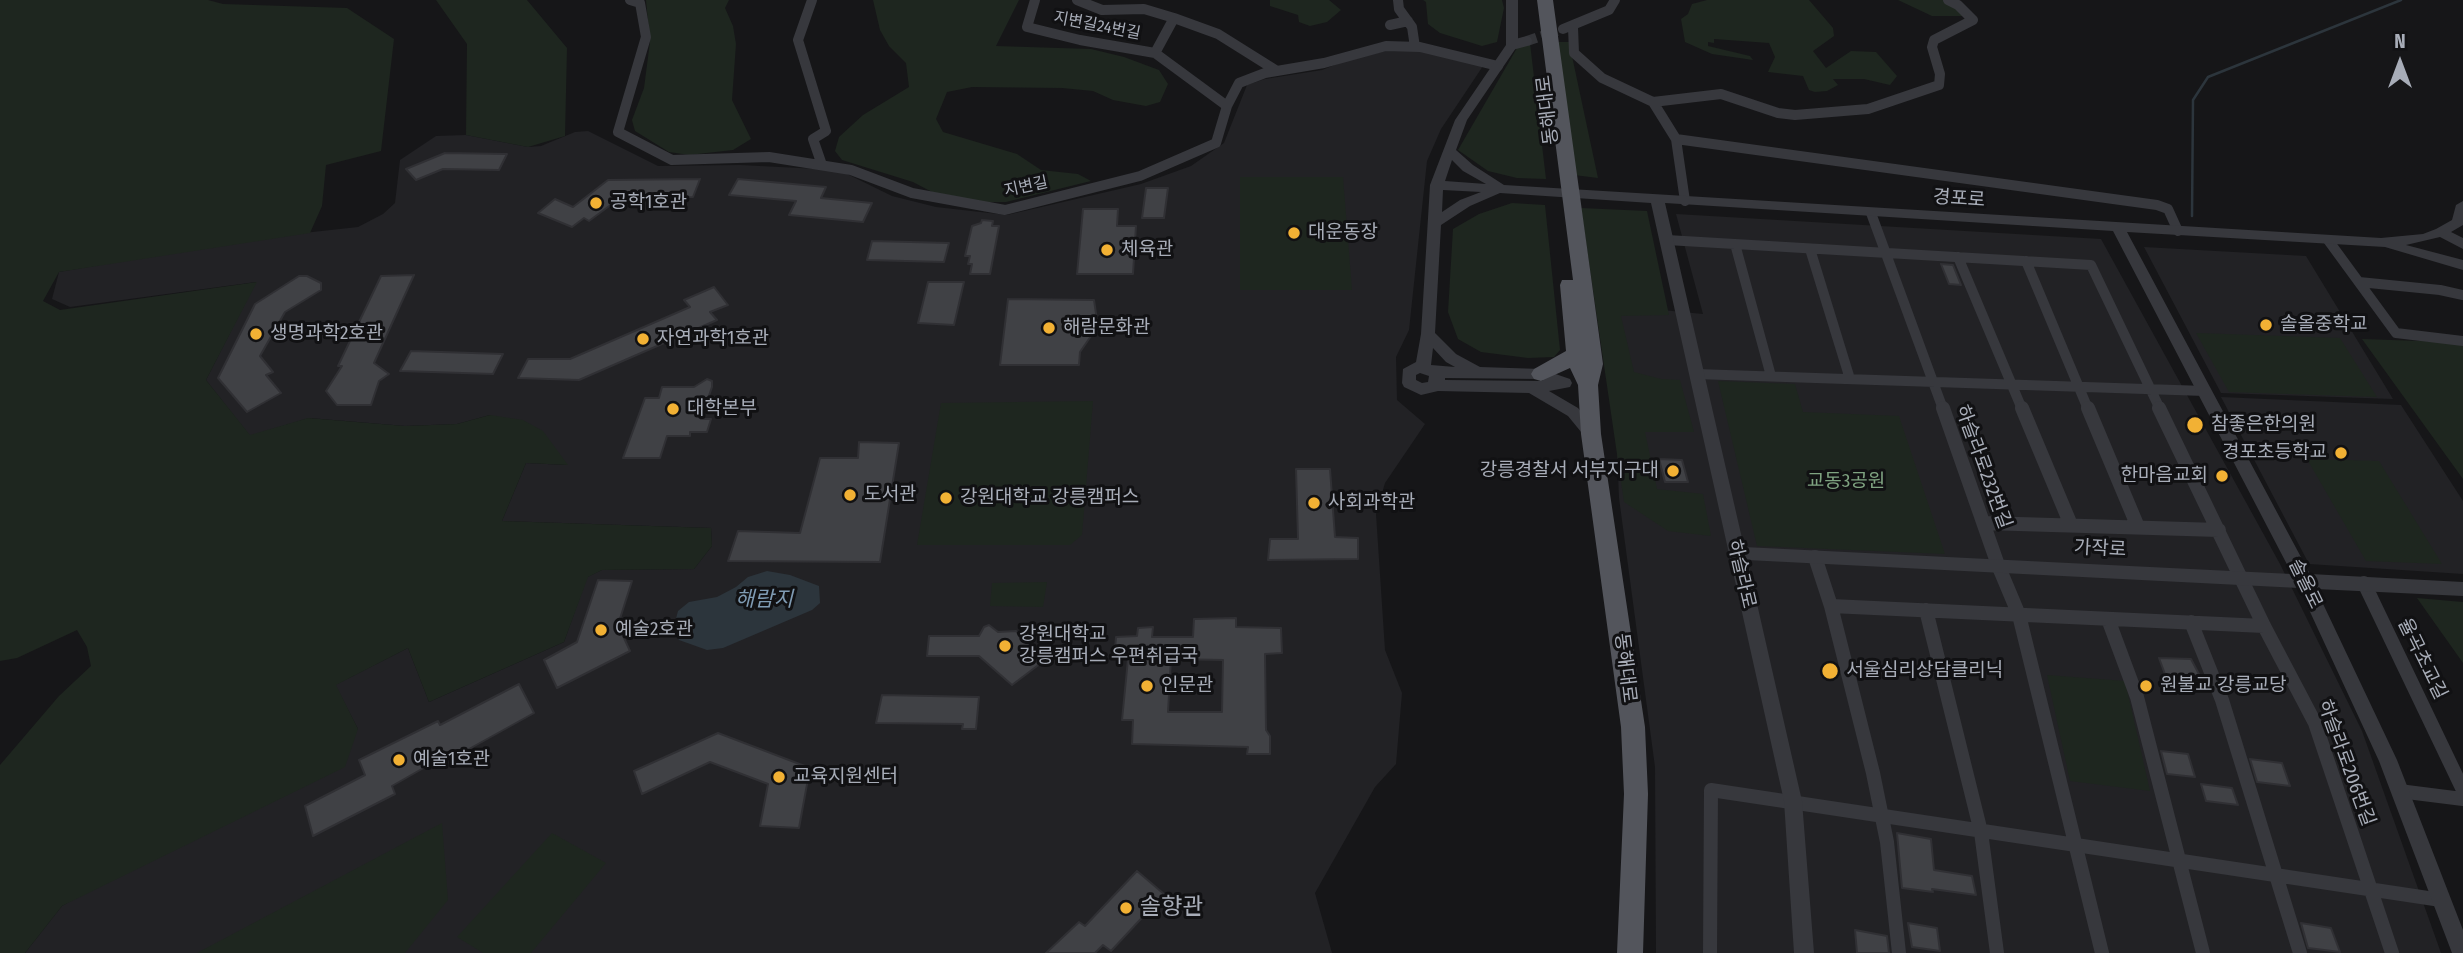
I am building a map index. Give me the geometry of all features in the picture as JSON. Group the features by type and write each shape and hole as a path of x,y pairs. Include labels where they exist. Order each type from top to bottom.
{"main road":[{"name":"동해대로","path":"1535,0 1562,176"},
{"name":"동해대로","path":"1545,0 1566,209 1577,384 1591,434 1633,727 1636,794 1630,953"},
{"name":"동해대로","path":"1566,209 1594,364 1577,384"},
{"path":"1536,381 1576,353"}],"street":[{"name":"지변길","path":"630,0 640,3 646,37 618,132 672,160 769,157 851,170 912,193 1005,210 1140,176 1216,143 1227,106 1239,83 1277,71 1324,63 1385,46 1415,47 1497,66"},
{"path":"812,0 798,40 826,131 813,139 822,165"},
{"name":"지변길24번길","path":"1035,0 1027,27 1080,40 1155,53 1227,106"},
{"path":"1077,0 1102,10 1144,9 1174,18 1218,34 1277,71"},
{"path":"1398,0 1399,9 1412,27 1415,47"},
{"path":"1512,0 1512,46"},
{"path":"1615,0 1609,10 1568,28 1574,53 1602,78 1653,102 1721,94 1778,113 1795,115 1868,109 1939,85 1940,74 1932,47 1934,40 1973,20 1958,5 1948,0"},
{"path":"1155,53 1174,18"},
{"path":"1390,25 1408,21"},
{"path":"1431,375 1428,334 1437,185 1461,120 1512,46 1527,41"},
{"path":"1653,102 1676,139 1685,201"},
{"path":"1676,139 2157,205 2168,209 2178,231"},
{"path":"1450,151 1482,178 1510,190"},
{"name":"경포로","path":"1437,185 2381,243 2424,238 2441,232"},
{"path":"1434,223 1465,203 1490,193 1510,190"},
{"name":"하슬라로","path":"1657,199 1793,801 1804,953"},
{"path":"2441,232 2458,222 2463,205"},
{"name":"하슬라로232번길","path":"1871,213 1998,565"},
{"name":"솔올로","path":"2119,229 2304,580 2399,791 2462,953"},
{"path":"2441,232 2463,244"},
{"path":"1667,240 2091,265 2242,578"},
{"path":"2328,240 2396,333 2463,341"},
{"path":"2381,243 2463,265"},
{"path":"1734,244 1771,376"},
{"path":"1810,248 1850,379"},
{"path":"1958,257 2071,525"},
{"path":"2026,261 2138,527"},
{"path":"2359,282 2440,290 2463,295"},
{"path":"1428,334 1451,358 1478,373"},
{"path":"1431,375 1478,373 1536,381 1573,412 1591,434"},
{"name":"하슬라로232번길","path":"1696,374 2205,391"},
{"path":"1431,375 1577,384"},
{"path":"1985,523 2219,530"},
{"name":"가작로","path":"1736,553 2463,589"},
{"path":"1815,557 1831,606 1882,817 1899,953"},
{"path":"1998,565 2019,615 2102,953"},
{"name":"하슬라로206번길","path":"2242,578 2315,723 2392,953"},
{"name":"율곡초교길","path":"2364,583 2463,790"},
{"path":"1831,606 2264,626"},
{"path":"1926,610 1981,832 1997,953"},
{"path":"2108,619 2137,697 2203,953"},
{"path":"2191,622 2222,700 2300,953"},
{"path":"1710,953 1710,790 2441,900"},
{"path":"2399,791 2463,799"}],"shaded area":[{"name":"강원대학교 강릉캠퍼스","path":"1394,49 1416,50 1483,66 1441,129 1427,161 1409,330 1396,357 1397,400 1425,424 1385,483 1376,514 1385,650 1402,693 1396,764 1375,787 1315,893 1332,953 25,953 62,906 358,729 335,685 408,648 429,702 564,642 587,577 602,570 694,569 712,546 711,528 502,521 526,463 567,465 490,415 457,424 405,426 309,418 250,436 206,380 256,282 70,307 52,299 59,272 249,239 358,227 383,214 395,203 400,160 436,136 466,135 528,147 541,146 575,132 588,131 658,166 740,165 839,170 892,196 936,207 1007,215 1141,184 1191,166 1224,143 1247,85 1265,79 1322,70 1347,60"},
{"path":"1676,214 2101,239 2280,564 2362,731 2441,953 1656,953 1655,767 1619,498 1611,305 1703,314"},
{"name":"솔올중학교","path":"2144,247 2306,256 2393,399 2221,393"},
{"name":"경포초등학교","path":"2221,397 2401,405 2463,501 2463,574 2309,564"}],"green space":[{"path":"0,0 208,0 223,4 347,8 394,39 381,151 326,165 322,206 310,233 59,272 43,301 60,310 257,282 206,380 250,435 308,418 405,426 457,424 490,415 523,420 543,431 568,465 526,463 502,521 711,528 712,546 694,569 602,570 588,577 564,642 429,702 408,648 336,685 358,729 345,767 62,906 25,953 0,953 0,765 59,696 91,666 87,647 77,630 17,658 0,661"},
{"path":"436,0 527,0 567,48 565,136 528,147 466,135 467,44"},
{"path":"646,0 729,0 725,8 733,26 736,44 732,100 751,139 733,150 689,155 669,152 635,131 632,120 644,88 650,42"},
{"path":"873,0 1019,0 996,46 1091,49 1159,70 1168,84 1160,102 1146,106 1113,100 1093,91 1062,88 972,87 947,92 936,119 943,132 1017,154 1041,170 1078,174 1091,181 1006,202 984,202 932,192 913,182 842,160 835,151 839,137 863,115 909,87 906,63 889,46 880,30"},
{"path":"1270,0 1329,0 1341,10 1327,22 1310,26 1299,22 1298,15 1270,6"},
{"path":"1423,0 1502,0 1504,8 1497,42 1482,46 1440,33 1428,24 1426,2"},
{"path":"1707,0 1809,0 1833,28 1834,36 1813,51 1826,68 1851,51 1876,52 1897,76 1890,85 1864,79 1833,79 1838,85 1827,91 1815,92 1809,90 1803,76 1768,72 1775,57 1769,43 1714,39 1714,43 1708,42 1708,46 1750,56 1753,60 1712,54 1685,42 1681,19 1688,14 1692,4"},
{"path":"1898,0 1945,0 1966,16 1932,16"},
{"path":"1552,42 1569,42 1598,178 1574,175"},
{"path":"1530,43 1546,179 1517,178 1488,171 1458,150 1517,48"},
{"name":"대운동장","path":"1240,177 1343,177 1352,290 1240,290"},
{"path":"1512,203 1545,205 1560,350 1554,357 1528,358 1481,352 1458,339 1448,312 1453,229 1479,214"},
{"path":"1581,208 1647,211 1669,315 1621,316 1634,372 1661,379 1680,380 1694,432 1645,432 1657,489 1703,494 1711,536 1668,531 1624,502"},
{"path":"2196,333 2340,338 2377,397 2229,392"},
{"path":"2362,339 2451,342 2463,346 2463,479"},
{"name":"교동3공원","path":"1718,381 1795,384 1803,412 1899,416 1945,554 1757,546"},
{"path":"1093,401 1082,535 1070,545 917,545 941,403"},
{"path":"2307,459 2379,461 2442,564 2366,561"},
{"path":"1047,582 1043,607 990,606 992,583"},
{"path":"2417,598 2463,602 2463,663"},
{"path":"2047,675 2125,681 2150,791 2070,781"},
{"path":"442,823 448,900 405,953 197,953"},
{"path":"552,833 606,863 531,953 483,953 457,937"}],"water":[{"name":"해람지","path":"767,571 790,575 819,586 820,603 812,610 723,648 707,650 679,640 673,630 678,611 689,602 717,597 748,577"}],"building":[{"path":"445,153 507,154 499,170 443,169 416,180 406,169"},
{"name":"공학1호관","path":"700,179 693,197 620,198 589,221 584,218 572,227 538,213 555,199 573,207 608,180"},
{"path":"738,179 826,187 821,198 872,203 863,222 789,215 796,201 729,195"},
{"path":"1146,188 1168,188 1164,218 1142,218"},
{"name":"체육관","path":"1083,209 1118,209 1117,226 1136,226 1133,274 1077,274"},
{"path":"982,220 993,221 992,226 999,226 990,274 970,274 970,256 965,256 972,226"},
{"path":"872,241 949,243 944,262 867,260"},
{"path":"1941,264 1953,265 1961,285 1949,284"},
{"path":"414,275 374,363 389,374 379,381 371,405 337,405 326,391 342,366 338,366 381,276"},
{"name":"생명과학2호관","path":"299,276 307,276 321,283 321,290 285,312 260,356 273,372 266,375 281,393 247,412 218,378 255,304"},
{"path":"928,282 964,282 954,325 918,323"},
{"name":"자연과학1호관","path":"714,287 728,305 710,312 717,320 579,380 518,378 528,359 570,359 690,307 684,300"},
{"name":"해람문화관","path":"1008,299 1094,300 1097,320 1091,336 1080,352 1079,365 1000,365"},
{"path":"411,351 503,354 493,374 400,371"},
{"name":"대학본부","path":"707,379 712,381 712,387 701,419 711,419 707,432 690,432 690,436 667,436 660,458 623,458 645,398 659,398 662,387 694,387"},
{"name":"도서관","path":"859,442 899,443 880,562 728,561 738,531 800,533 820,458 858,458"},
{"name":"강릉경찰서 서부지구대","path":"1659,459 1682,460 1688,482 1665,482"},
{"name":"사회과학관","path":"1296,469 1330,469 1335,537 1358,538 1358,559 1268,560 1270,539 1298,539"},
{"name":"예술2호관","path":"598,580 632,581 618,625 630,651 557,688 544,660 577,642"},
{"name":"인문관","path":"1236,618 1236,627 1281,628 1282,653 1265,654 1266,730 1270,736 1270,754 1247,754 1248,747 1132,744 1133,720 1122,720 1129,649 1115,649 1116,637 1137,636 1138,628 1153,627 1152,637 1193,637 1194,619","holes":["1171,659 1223,660 1222,712 1168,712"]},
{"name":"강원대학교 강릉캠퍼스 우편취급국","path":"989,625 998,632 1016,631 1045,660 1012,685 979,656 927,656 929,636 979,636 984,627"},
{"path":"2159,658 2191,659 2201,678 2166,677"},
{"name":"예술1호관","path":"519,684 534,713 451,759 448,754 392,786 395,794 313,836 305,806 365,775 359,760 438,721 440,725"},
{"path":"882,695 979,697 976,729 962,729 963,724 876,723"},
{"name":"교육지원센터","path":"718,733 810,768 799,828 760,826 768,784 710,762 642,794 634,771"},
{"path":"2161,751 2188,754 2195,777 2167,774"},
{"path":"2250,759 2282,763 2290,786 2257,782"},
{"path":"2201,784 2232,788 2238,805 2206,801"},
{"path":"1897,833 1931,839 1934,870 1972,876 1976,895 1902,888"},
{"name":"솔향관","path":"1137,871 1164,894 1111,951 1103,945 1095,953 1046,953 1079,922 1085,926"},
{"path":"1908,923 1937,928 1940,951 1912,947"},
{"path":"2301,923 2331,928 2340,952 2308,948"},
{"path":"1855,930 1887,936 1889,953 1857,953"}],"waterway":[{"path":"2192,216 2193,100 2208,77 2401,0"}],"tunnel":[{"path":"1527,41 1557,31"}],"place":[{"name":"공학1호관","path":"596,203"},
{"name":"대운동장","path":"1294,233"},
{"name":"체육관","path":"1107,250"},
{"name":"솔올중학교","path":"2266,325"},
{"name":"해람문화관","path":"1049,328"},
{"name":"생명과학2호관","path":"256,334"},
{"name":"자연과학1호관","path":"643,339"},
{"name":"대학본부","path":"673,409"},
{"name":"참좋은한의원","path":"2195,425"},
{"name":"경포초등학교","path":"2341,453"},
{"name":"강릉경찰서 서부지구대","path":"1673,471"},
{"name":"한마음교회","path":"2222,476"},
{"name":"도서관","path":"850,495"},
{"name":"강원대학교 강릉캠퍼스","path":"946,498"},
{"name":"사회과학관","path":"1314,503"},
{"name":"예술2호관","path":"601,630"},
{"name":"강원대학교 강릉캠퍼스 우편취급국","path":"1005,646"},
{"name":"서울심리상담클리닉","path":"1830,671"},
{"name":"인문관","path":"1147,686"},
{"name":"원불교 강릉교당","path":"2146,686"},
{"name":"예술1호관","path":"399,760"},
{"name":"교육지원센터","path":"779,777"},
{"name":"솔향관","path":"1126,908"}]}
